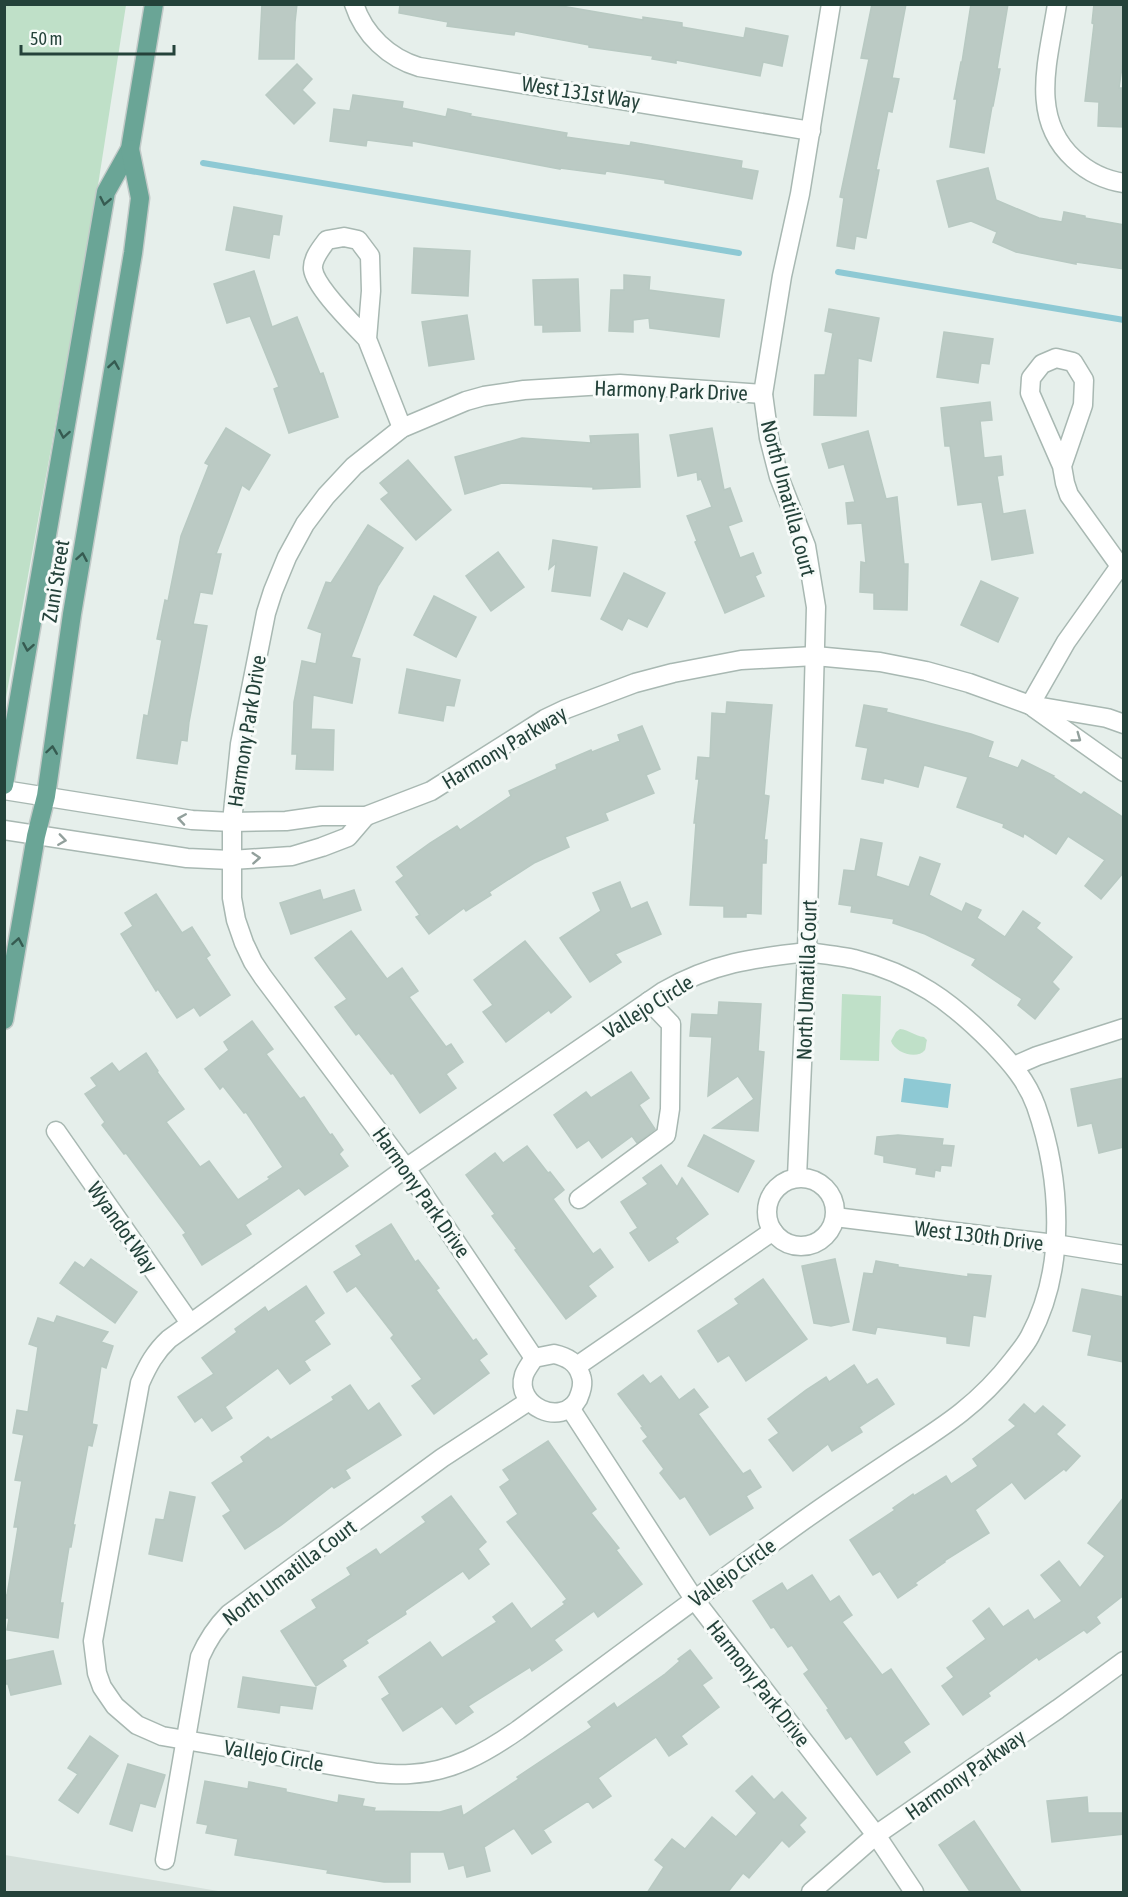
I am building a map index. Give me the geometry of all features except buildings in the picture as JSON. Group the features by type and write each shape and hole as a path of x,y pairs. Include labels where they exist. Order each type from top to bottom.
{"main road":[{"name":"Zuni Street","path":"4,787 106,192 130,149 154,4"},
{"name":"Zuni Street","path":"4,1020 36,836 46,796 72,614 133,253 140,198 130,149"}],"street":[{"name":"West 131st Way","path":"354,4 364,27 377,42 387,51 419,67 811,131"},
{"name":"North Umatilla Court","path":"797,1177 807,952 816,607 806,546 779,477 769,438 763,394 782,276 811,131 831,4"},
{"path":"1057,4 1045,91 1045,104 1051,129 1065,151 1084,168 1106,179 1124,183"},
{"path":"367,339 371,291 369,256 358,240 344,237 327,240 317,253 313,267 317,282 367,339 402,428"},
{"path":"1030,705 1066,642 1122,565 1069,495 1062,466 1030,393 1031,378 1042,364 1056,357 1073,362 1084,380 1083,405 1062,466"},
{"name":"Harmony Park Drive","path":"534,1358 406,1168 253,962 236,920 232,898 232,822 240,744 266,613 287,556 305,524 326,496 354,466 402,428 466,401 524,390 620,384 763,394"},
{"name":"Harmony Parkway","path":"4,787 192,820 286,821 321,816 366,816 431,791 545,719 566,709 635,683 741,660 815,657 880,663 926,671 969,683 1030,705 1107,718 1124,724"},
{"name":"Harmony Parkway","path":"1030,705 1124,772"},
{"name":"Harmony Parkway","path":"4,830 187,858 231,860 292,856 322,848 348,837 366,816"},
{"name":"Vallejo Circle","path":"807,952 852,959 884,968 937,994 964,1015 1014,1066 1031,1094 1041,1120 1050,1155 1056,1213 1051,1282 1040,1316 1029,1339 993,1385 957,1418 838,1495 495,1746 463,1762 440,1770 410,1774 377,1773 162,1736 137,1725 115,1706 102,1687 97,1673 93,1641 140,1383 150,1360 159,1349 190,1323 406,1168 680,982 720,966 761,957 807,952"},
{"path":"579,1199 666,1134 670,1109 671,1024 649,1001"},
{"path":"1014,1066 1037,1056 1124,1028"},
{"name":"Wyandot Way","path":"56,1131 190,1323"},
{"path":"797,1177 813,1179 826,1188 834,1202 835,1217 830,1230 821,1240 808,1245 795,1246 782,1241 772,1232 766,1215 769,1197 781,1184 797,1177"},
{"name":"West 130th Drive","path":"835,1217 1055,1244 1124,1255"},
{"path":"577,1366 772,1232"},
{"path":"554,1354 567,1357 577,1366 582,1378 582,1391 570,1408 552,1413 539,1410 529,1401 524,1389 524,1376 534,1358 554,1354"},
{"name":"North Umatilla Court","path":"165,1860 200,1657 209,1636 229,1614 442,1458 529,1401"},
{"name":"Harmony Park Drive","path":"570,1408 694,1599 876,1835 914,1893"},
{"name":"Harmony Parkway","path":"811,1893 876,1835 1124,1661"}],"shaded area":[{"path":"5,1855 224,1892 5,1892"}],"green space":[{"path":"5,5 126,5 94,211 5,703"},
{"path":"842,994 881,996 879,1061 840,1060"},
{"path":"900,1029 924,1037 927,1040 925,1050 912,1055 897,1049 891,1041"}],"water":[{"path":"904,1078 951,1084 948,1108 901,1102"}],"waterway":[{"path":"203,163 739,253"},
{"path":"838,272 1124,320"}]}
